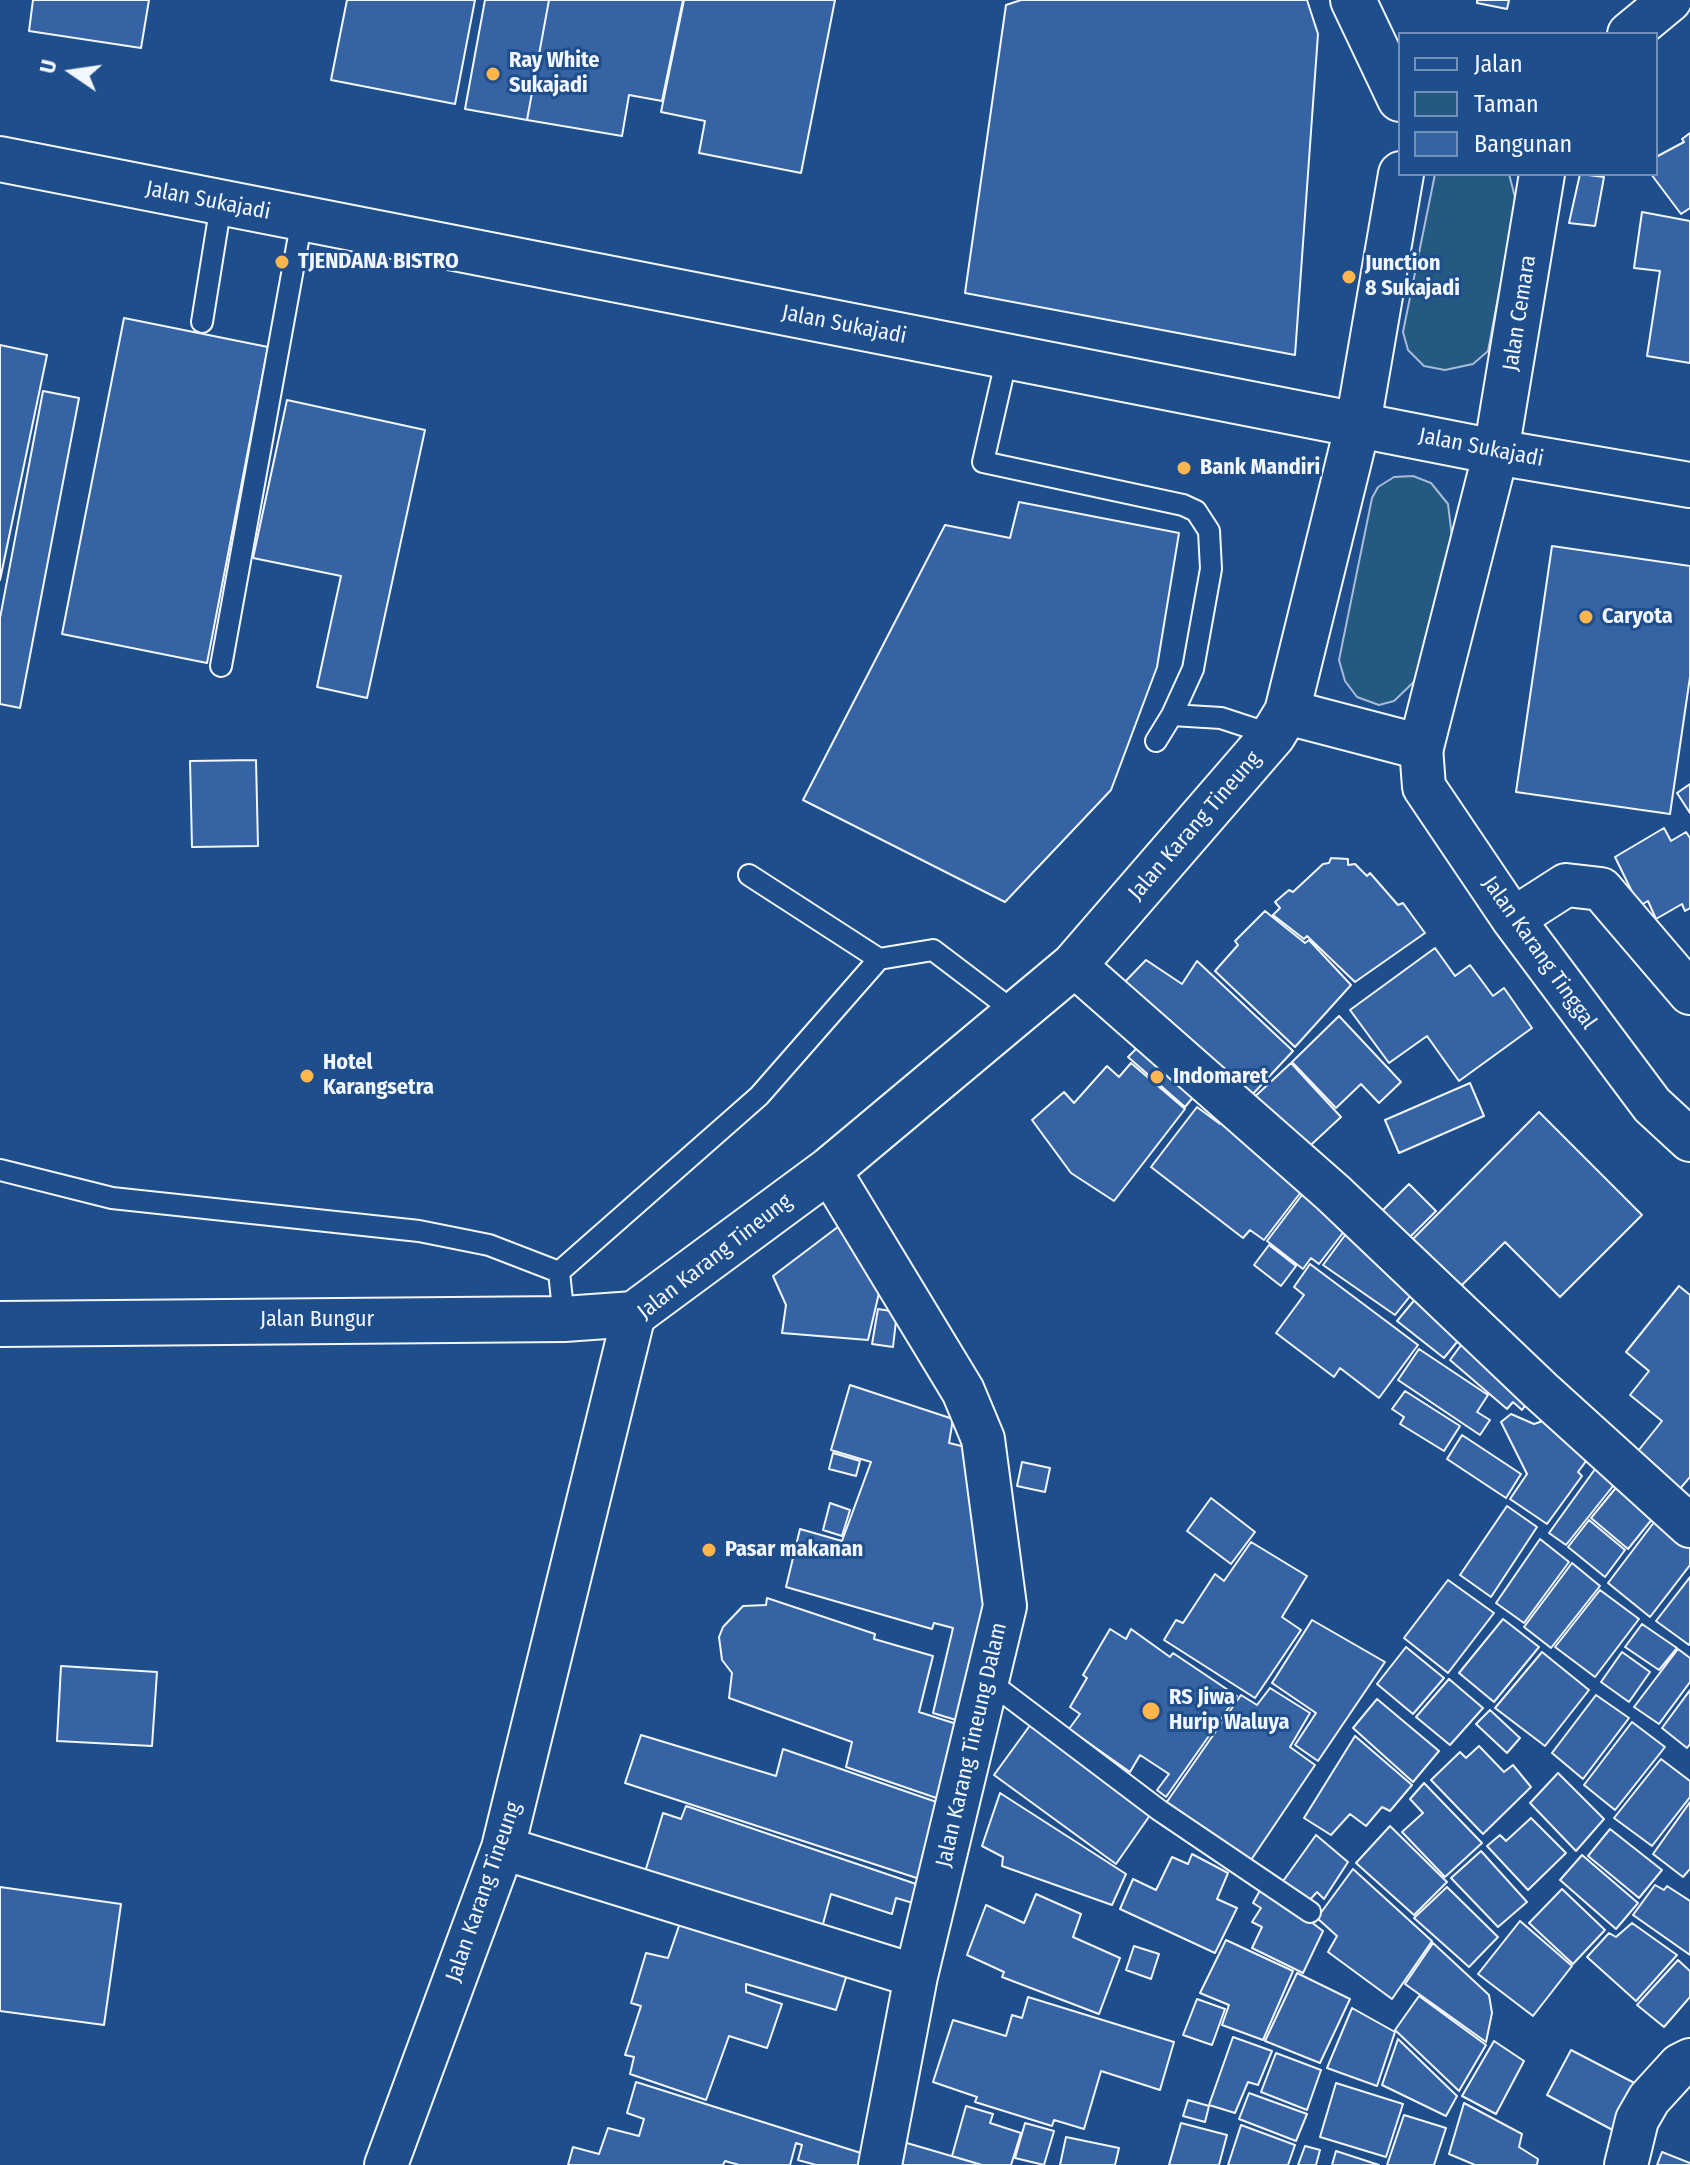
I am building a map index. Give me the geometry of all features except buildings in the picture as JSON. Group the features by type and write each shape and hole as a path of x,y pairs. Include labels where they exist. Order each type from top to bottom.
{"street":[{"path":"1353,0 1398,95"},
{"path":"1631,32 1670,0"},
{"name":"Jalan Sukajadi","path":"0,159 1496,452 1690,485"},
{"path":"1358,424 1401,176"},
{"name":"Jalan Cemara","path":"1496,452 1542,176"},
{"name":"Jalan Karang Tineung","path":"386,2165 503,1848 634,1314 829,1170 1074,965 1280,724 1358,424"},
{"path":"1280,724 1421,747 1496,452"},
{"name":"Jalan Karang Tinggal","path":"1421,747 1424,787 1513,919 1607,1049 1652,1105 1690,1140"},
{"path":"1513,919 1566,885 1601,889 1690,993"},
{"path":"1074,965 1333,1193 1540,1390 1690,1526"},
{"name":"Jalan Karang Tineung Dalam","path":"829,1170 963,1391 983,1439 1005,1606 916,1976 880,2165"},
{"name":"Jalan Bungur","path":"0,1324 564,1319 634,1314"},
{"path":"503,1848 916,1976"},
{"path":"1626,2165 1637,2120 1649,2099 1680,2065 1690,2060"}],"lane":[{"path":"202,322 221,204"},
{"path":"221,666 302,219"},
{"path":"1007,357 983,462 1183,505 1196,511 1209,531 1211,569 1193,669 1156,741"},
{"path":"1172,715 1280,724"},
{"path":"749,875 879,959"},
{"path":"559,1272 759,1096 879,959 933,950 1016,1013"},
{"path":"0,1170 112,1198 419,1231 489,1245 559,1272"},
{"path":"559,1272 564,1319"},
{"path":"987,1680 1159,1810 1310,1912"}],"green space":[{"path":"1435,176 1510,176 1516,201 1488,351 1473,364 1445,370 1424,366 1408,350 1403,332"},
{"path":"1413,476 1431,483 1448,504 1452,537 1447,571 1422,674 1394,701 1379,705 1357,697 1345,681 1339,660 1372,498 1378,487 1394,477"}],"place":[{"name":"Ray White Sukajadi","path":"493,74"},
{"name":"TJENDANA BISTRO","path":"282,262"},
{"name":"Junction 8 Sukajadi","path":"1349,277"},
{"name":"Bank Mandiri","path":"1184,468"},
{"name":"Caryota","path":"1586,617"},
{"name":"Hotel Karangsetra","path":"307,1076"},
{"name":"Indomaret","path":"1157,1077"},
{"name":"Pasar makanan","path":"709,1550"},
{"name":"RS Jiwa Hurip Waluya","path":"1151,1711"}]}
